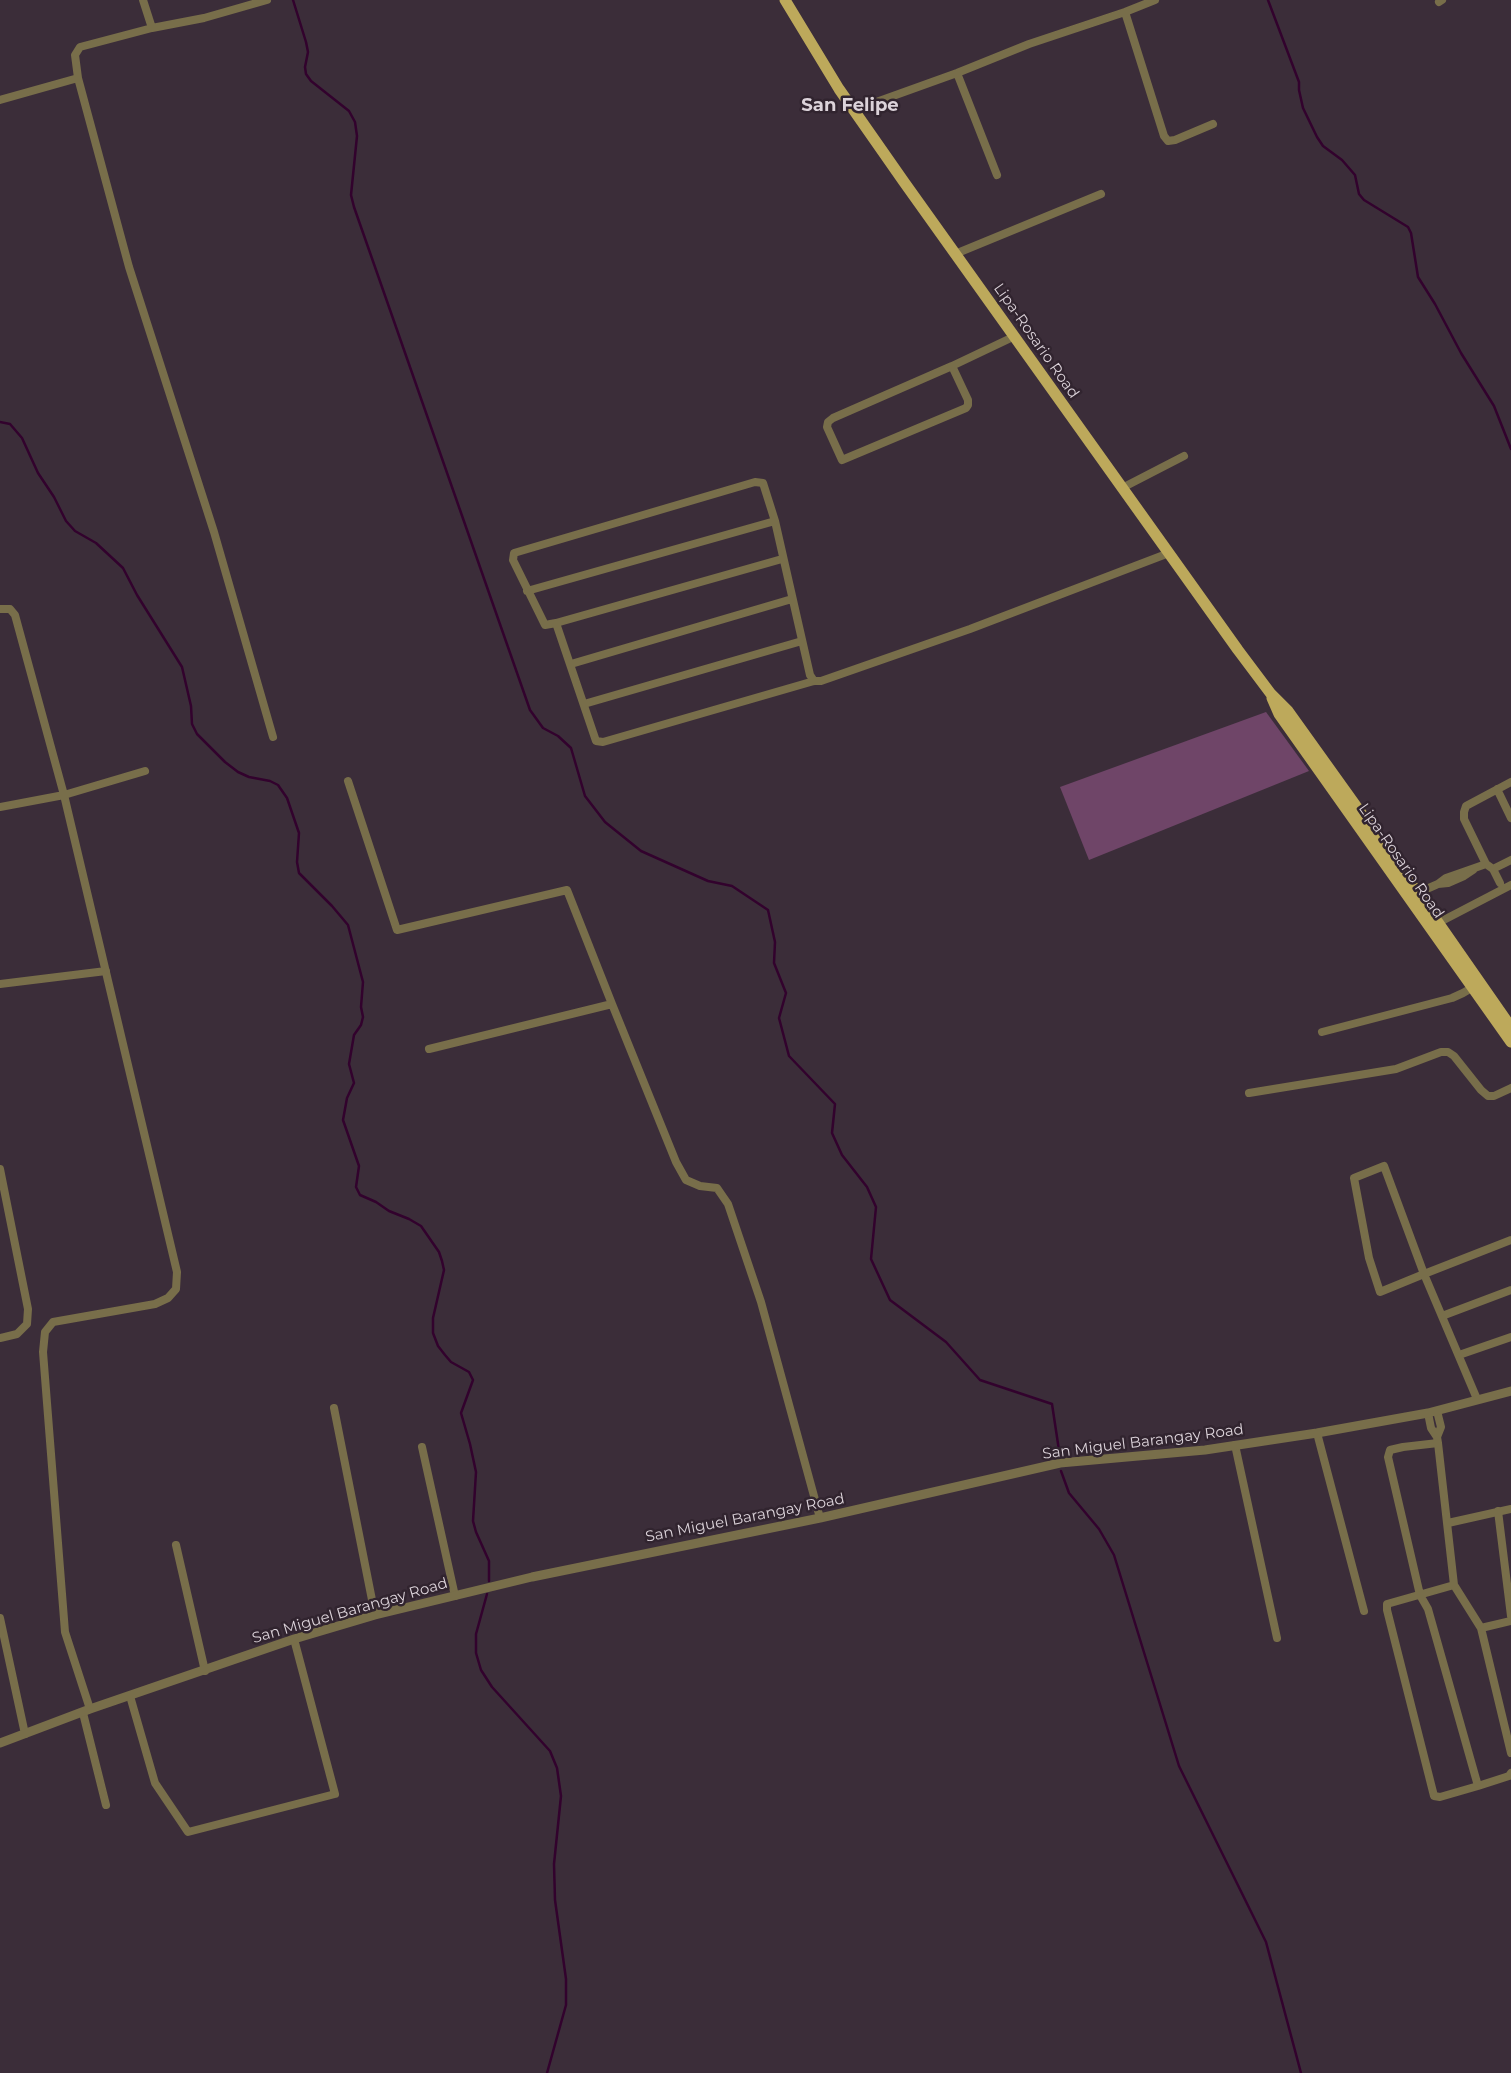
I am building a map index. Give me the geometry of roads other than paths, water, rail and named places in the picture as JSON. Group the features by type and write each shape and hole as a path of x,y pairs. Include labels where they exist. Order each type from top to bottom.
{"main road":[{"name":"Lipa-Rosario Road","path":"785,0 854,110 1122,488 1271,694 1288,711 1475,985 1511,1042"},
{"name":"Lipa-Rosario Road","path":"1475,985 1511,1027"}],"street":[{"path":"144,0 152,28"},
{"path":"267,0 204,18 152,28 80,47 76,55 78,78 129,267 214,532 273,737"},
{"path":"854,110 958,73 1029,44 1155,0"},
{"path":"1124,12 1164,136 1168,141 1175,140 1212,124"},
{"path":"958,73 997,175"},
{"path":"0,100 78,78"},
{"path":"955,254 1101,194"},
{"path":"952,366 968,400 966,408 842,460 827,427 828,422 833,418 1014,337"},
{"path":"1122,488 1184,456"},
{"path":"782,559 545,625 513,560 514,553 520,550 755,482 763,483 775,521 782,559 810,674 814,681"},
{"path":"527,591 775,521"},
{"path":"556,623 596,741 602,742 814,681 821,681 970,629 1169,553"},
{"path":"571,664 792,599"},
{"path":"0,608 10,609 15,615 64,795 177,1272 176,1289 168,1298 154,1304 53,1322 45,1332 43,1352 65,1632 87,1711 106,1805"},
{"path":"584,704 802,641"},
{"path":"0,807 64,795 144,771"},
{"path":"348,781 397,930 567,890 676,1162 686,1180 700,1186 717,1188 728,1204 761,1302 820,1518"},
{"path":"1500,883 1489,867 1464,818 1464,812 1466,806 1511,782"},
{"path":"1497,789 1511,818"},
{"path":"1413,896 1454,875 1511,860"},
{"path":"1434,925 1511,885"},
{"path":"0,984 106,971"},
{"path":"1322,1032 1452,998 1475,985"},
{"path":"429,1050 612,1004"},
{"path":"1249,1093 1396,1069 1441,1052 1448,1052 1454,1056 1488,1096 1494,1096 1511,1088"},
{"path":"1477,1399 1424,1274 1384,1166 1354,1178 1369,1258 1380,1292 1424,1274 1511,1240"},
{"path":"0,1169 28,1309 27,1324 17,1334 0,1338"},
{"path":"1442,1316 1511,1290"},
{"path":"1458,1355 1511,1337"},
{"name":"San Miguel Barangay Road","path":"0,1743 294,1639 374,1616 542,1574 820,1518 1060,1464 1205,1450 1317,1432 1433,1412 1511,1391"},
{"path":"334,1408 374,1616"},
{"path":"1433,1412 1441,1427 1438,1440 1454,1585 1481,1628 1511,1754"},
{"path":"1317,1432 1364,1611"},
{"path":"1438,1440 1390,1450 1388,1458 1420,1595 1428,1609 1478,1786"},
{"path":"1234,1445 1277,1638"},
{"path":"422,1447 455,1596"},
{"path":"1448,1523 1511,1509"},
{"path":"1498,1511 1511,1616"},
{"path":"176,1545 205,1671"},
{"path":"1454,1585 1387,1604 1434,1796 1440,1797 1478,1786 1509,1776 1511,1773"},
{"path":"0,1618 25,1734"},
{"path":"1481,1628 1511,1621"},
{"path":"130,1696 154,1783 188,1832 336,1794 294,1639"}],"waterway":[{"path":"293,0 308,52 305,67 306,74 311,81 349,111 355,122 357,136 351,195 354,207 530,710 543,728 558,736 571,748 585,796 605,822 641,851 708,881 732,886 768,910 775,942 774,963 786,993 779,1018 789,1056 835,1104 832,1133 842,1155 867,1187 876,1207 871,1259 890,1300 946,1342 980,1380 1052,1404 1060,1457"},
{"path":"1268,0 1299,82 1303,108 1317,137 1323,146 1342,160 1355,175 1359,194 1364,200 1408,227 1411,233 1418,277 1435,304 1461,353 1494,406 1511,449"},
{"path":"0,422 10,424 22,438 38,473 54,497 66,521 75,531 96,543 123,568 137,595 182,667 191,706 192,724 197,734 225,762 238,772 278,785 287,798 299,833 297,862 299,873 348,925 363,982 361,1007 363,1017 361,1025 354,1035 349,1064 354,1083 347,1098 343,1120 359,1166 356,1187 360,1195 421,1226 439,1252 444,1270 433,1318 433,1333 438,1346 445,1355 451,1362 469,1372 473,1380 461,1413 476,1472 473,1521 489,1561 489,1581"},
{"path":"1061,1471 1069,1493 1099,1529 1114,1555 1179,1766 1266,1942 1301,2073"},
{"path":"487,1594 476,1634 476,1653 481,1670 492,1687 550,1751 557,1768 561,1796 554,1864 555,1900 566,1979 566,2005 547,2073"}],"district":[{"name":"San Felipe","path":"850,106"}]}
